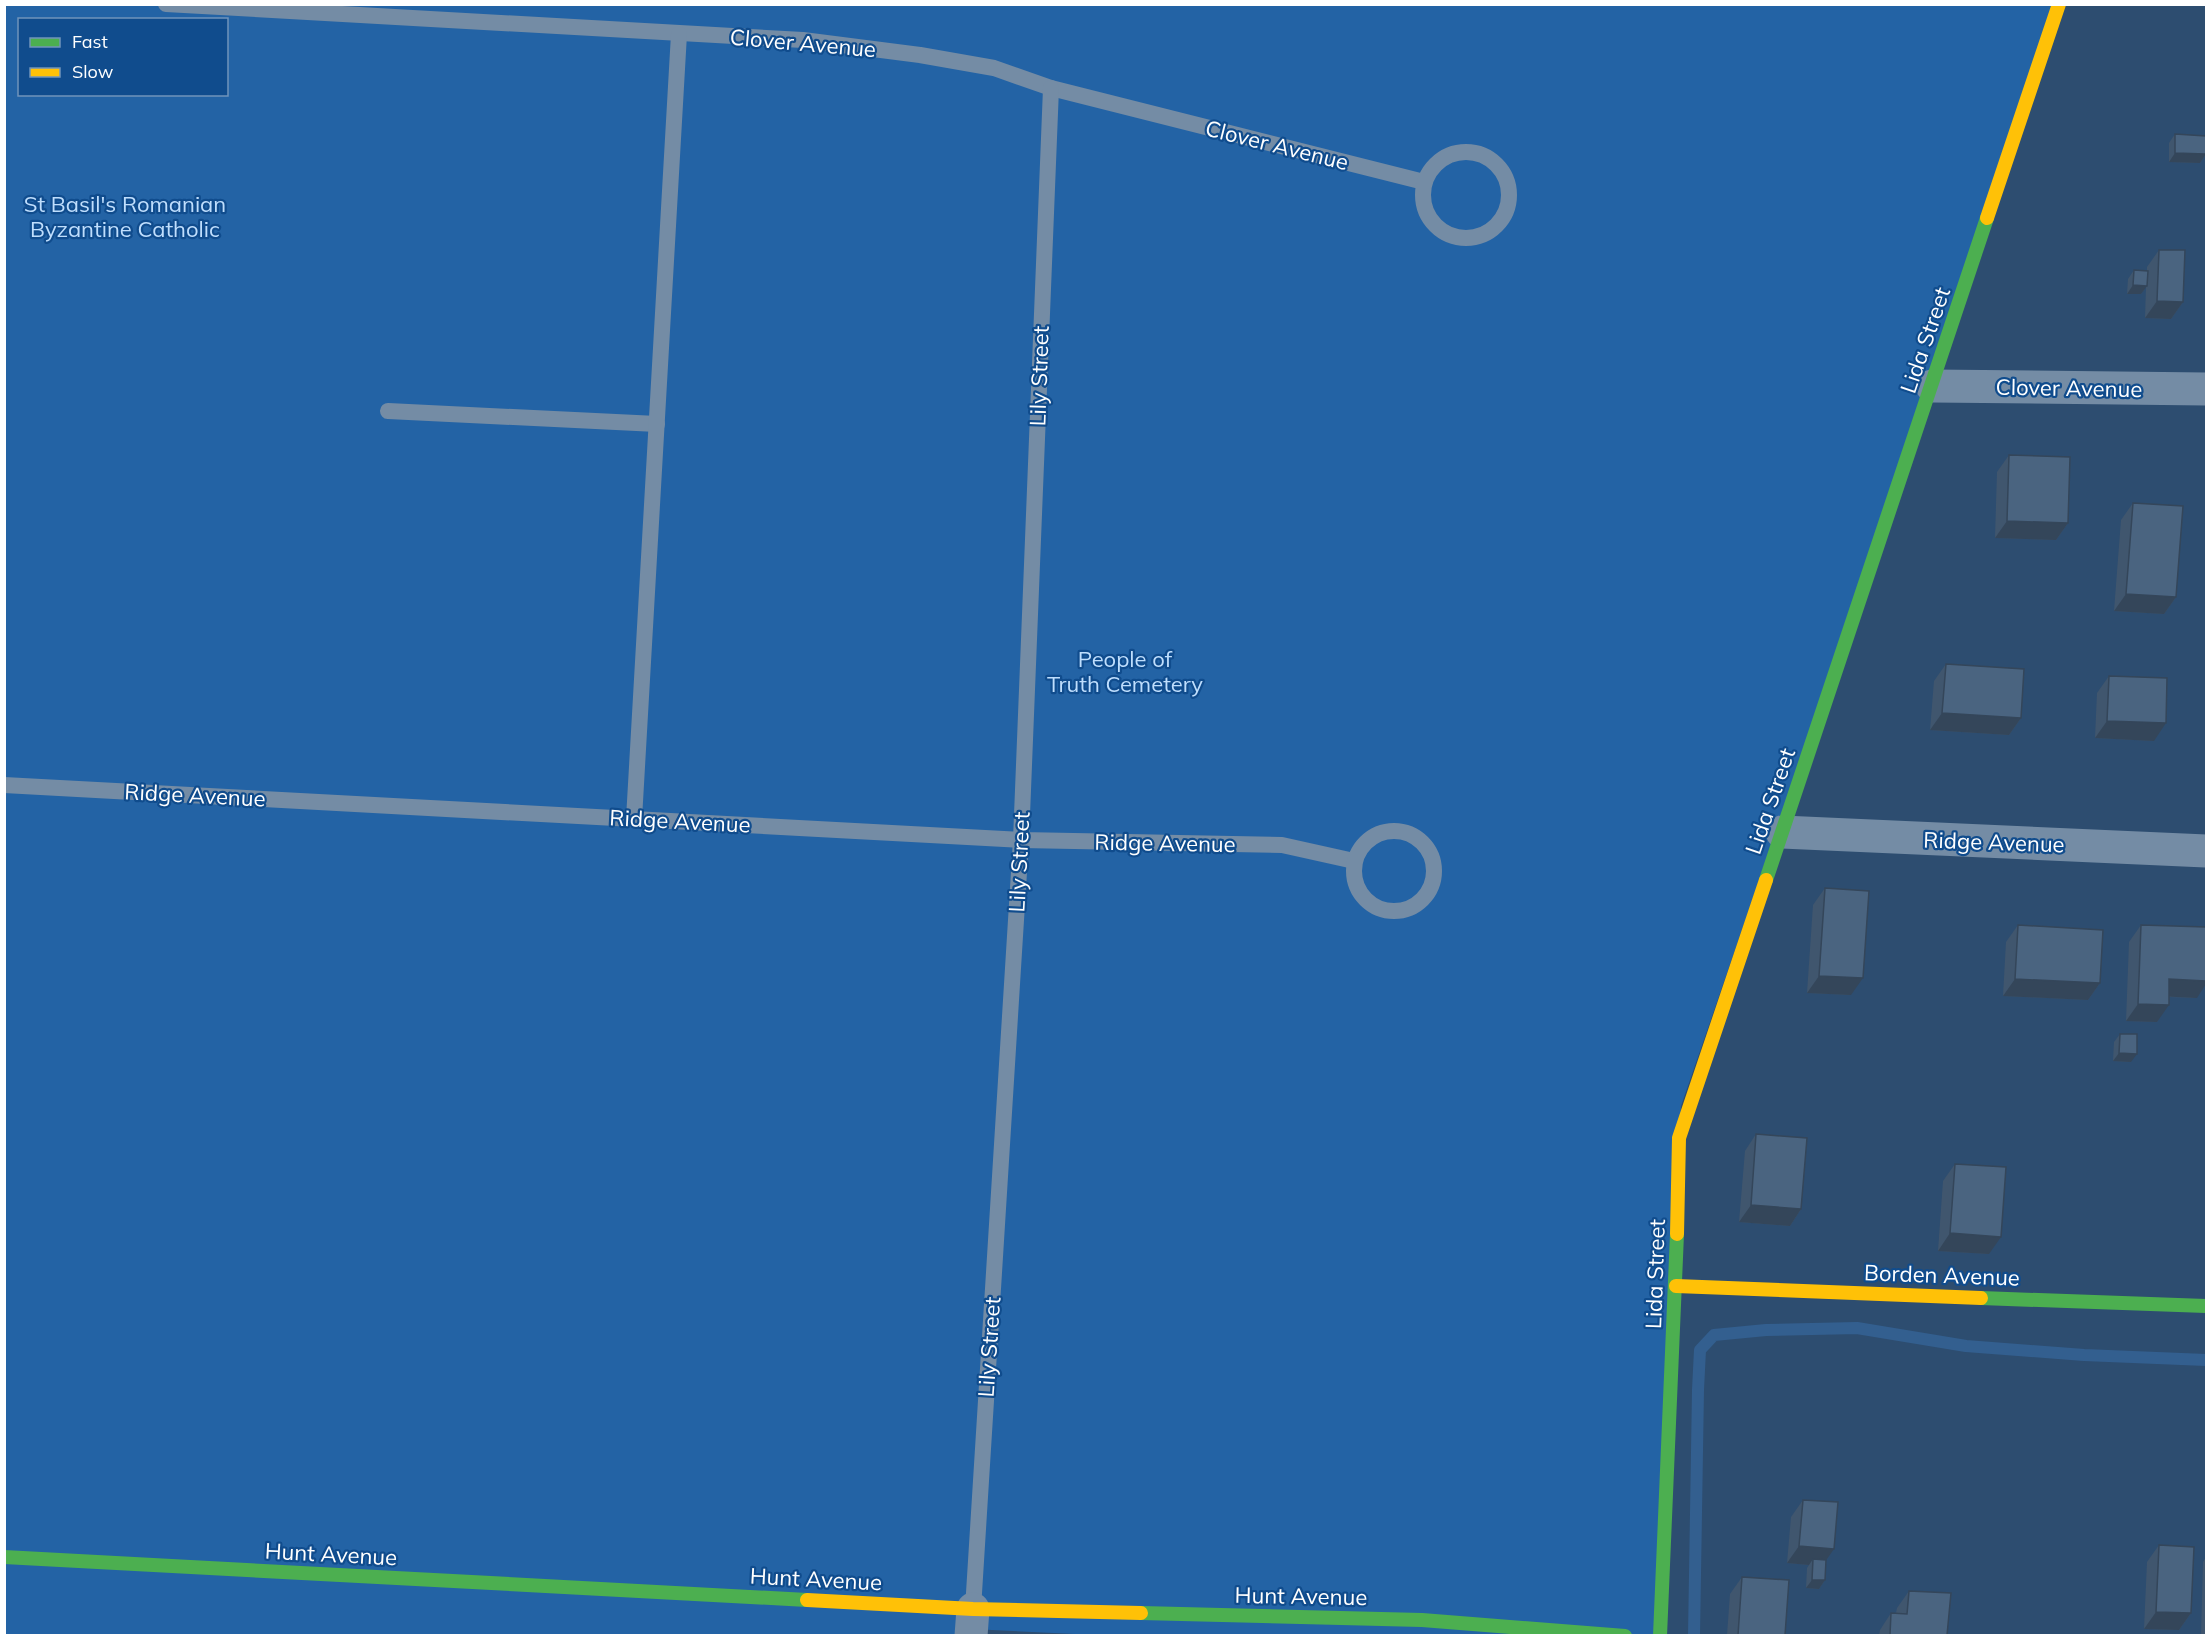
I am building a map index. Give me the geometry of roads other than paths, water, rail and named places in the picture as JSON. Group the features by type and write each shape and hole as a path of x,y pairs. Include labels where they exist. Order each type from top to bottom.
{"street":[{"name":"Lida Street","path":"1660,1635 1676,1286 1679,1138 2059,4"},
{"name":"Clover Avenue","path":"1932,386 2206,389"},
{"name":"Ridge Avenue","path":"1782,832 2206,851"},
{"name":"Borden Avenue","path":"1676,1286 2206,1306"},
{"name":"Hunt Avenue","path":"4,1557 972,1622 1422,1620 1625,1635"}],"lane":[{"name":"Clover Avenue","path":"166,4 803,40 920,55 994,68 1051,88 1424,182"},
{"path":"634,819 679,34"},
{"name":"Lily Street","path":"972,1622 1021,840 1051,88"},
{"path":"1466,151 1479,153 1491,160 1504,176 1509,195 1506,210 1499,222 1487,232 1473,237 1459,238 1445,233 1433,224 1422,197 1424,182 1430,170 1440,160 1466,151"},
{"path":"388,411 657,424"},
{"name":"Ridge Avenue","path":"4,785 1021,840 1282,845 1354,861"},
{"path":"1395,830 1409,833 1421,840 1430,851 1434,864 1433,878 1429,891 1421,901 1403,909 1384,910 1372,906 1363,897 1354,880 1354,861 1360,848 1369,838 1382,832 1395,830"}],"waterway":[{"path":"1694,1636 1700,1350 1714,1335 1766,1330 1857,1328 1966,1346 2084,1355 2206,1360"}],"park label":[{"name":"St Basil's Romanian Byzantine Catholic","path":"125,216"},
{"name":"People of Truth Cemetery","path":"1125,672"}]}
